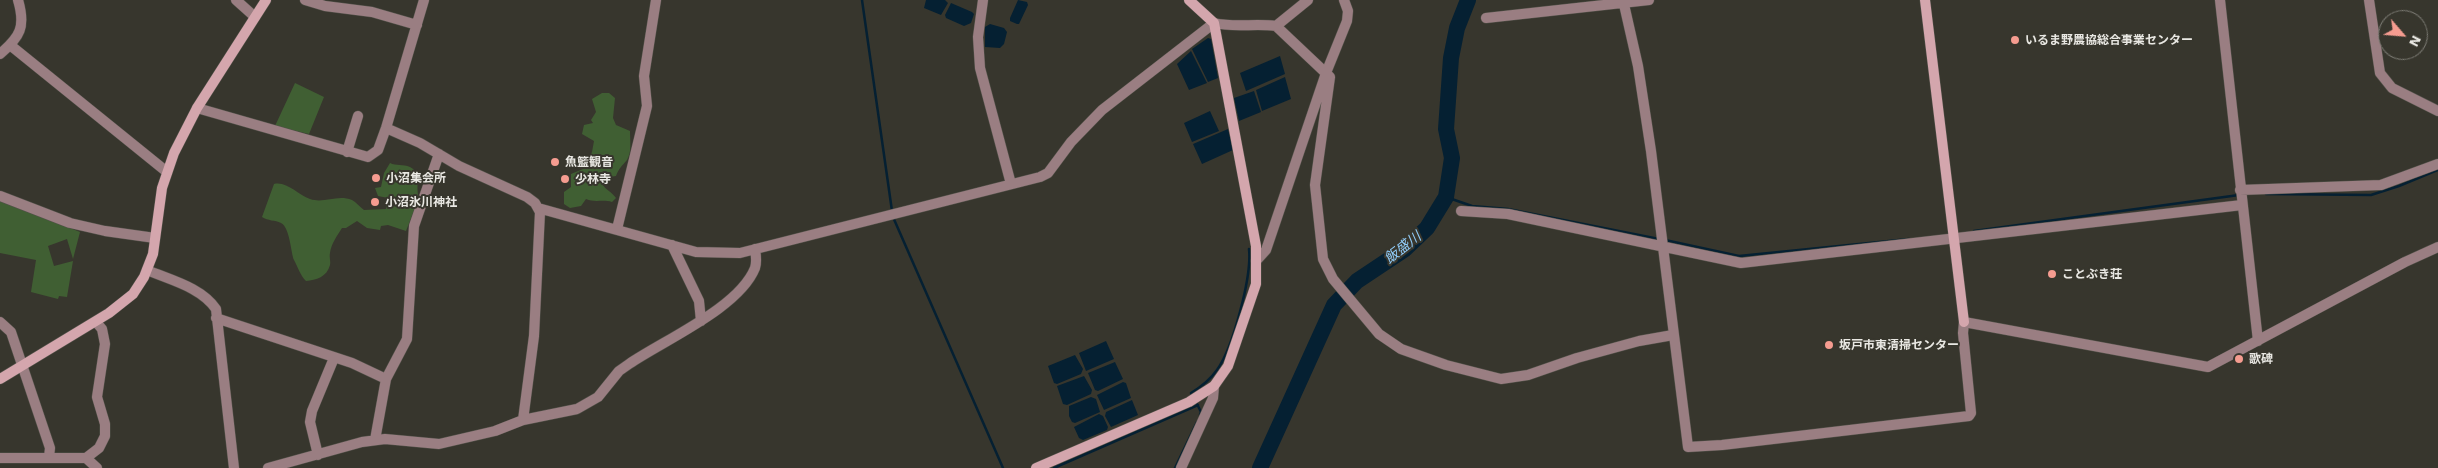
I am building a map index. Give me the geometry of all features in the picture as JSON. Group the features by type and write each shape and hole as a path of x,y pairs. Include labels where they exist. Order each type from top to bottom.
{"street":[{"path":"0,54 20,33 18,0"},
{"path":"236,0 255,17"},
{"path":"0,379 96,322 133,294 147,270 155,238 162,188 174,153 197,108 266,0"},
{"path":"305,0 325,6 350,4 417,25"},
{"path":"197,108 368,157 378,150 386,128 424,0"},
{"path":"617,229 647,106 644,76 656,0"},
{"path":"983,0 978,37 980,68 1011,184"},
{"path":"1189,0 1214,22 1228,26 1276,26 1308,0"},
{"path":"1256,261 1266,250 1326,73 1347,21 1348,11 1344,0"},
{"path":"1486,18 1649,0"},
{"path":"1624,2 1639,72 1688,447 1694,448 1969,416 1971,413 1955,238 1925,0"},
{"path":"2220,0 2258,341"},
{"path":"2369,0 2380,73 2392,88 2437,109"},
{"path":"386,128 459,166 526,197 538,208 703,252 740,253 1048,173 1071,142 1102,110 1214,22"},
{"path":"1036,468 1189,402 1214,386 1228,366 1256,284 1256,246 1214,22"},
{"path":"1276,26 1330,77 1316,167 1315,199 1323,259 1333,279 1379,334 1401,350 1446,365 1501,379 1528,375 1625,344 1673,335"},
{"path":"10,45 167,172"},
{"path":"347,152 358,116"},
{"path":"374,440 386,379 407,339 414,226 439,154"},
{"path":"2240,190 2382,185 2438,164"},
{"path":"0,196 70,222 105,231 155,238"},
{"path":"1461,211 1508,214 1741,263 2242,205"},
{"path":"523,420 534,336 540,212 538,208"},
{"path":"672,245 699,301 701,321"},
{"path":"1964,322 2208,367 2405,262 2438,247"},
{"path":"268,468 374,440 439,444 495,431 523,420 566,412 589,404 606,389 624,368 701,321 733,296 755,267 755,249"},
{"path":"147,270 208,298 216,309 234,468"},
{"path":"216,318 366,369 386,379"},
{"path":"0,322 11,332 50,448 49,457"},
{"path":"0,458 86,458 99,448 106,436 105,424 97,397 104,336 96,322"},
{"path":"318,455 310,422 312,411 334,358"},
{"path":"1181,468 1213,398 1214,386"},
{"path":"86,458 97,468"}],"green space":[{"path":"295,83 324,97 309,134 275,126"},
{"path":"602,93 609,93 615,98 613,118 616,125 630,131 630,154 616,176 609,177 602,184 616,198 612,202 586,199 581,206 570,208 564,204 564,192 571,187 571,174 583,169 592,152 594,141 582,134 584,125 593,123 591,120 596,112 592,99"},
{"path":"390,163 410,167 414,170 417,177 419,198 406,231 388,225 381,226 380,230 367,228 357,221 346,228 342,228 332,246 329,269 317,279 306,281 294,260 284,225 262,217 274,184 283,185 310,199 346,198 354,201 364,210 386,209 388,198 378,196 375,188 381,187 384,173"},
{"path":"0,200 80,232 73,259 67,239 48,246 54,266 73,261 67,297 59,296 58,299 31,292 36,260 0,253"}],"water":[{"path":"926,0 945,0 948,3 941,15 924,8"},
{"path":"1018,0 1027,2 1028,5 1019,24 1017,24 1010,21 1010,18"},
{"path":"951,3 974,14 971,23 964,26 946,18 945,15"},
{"path":"990,24 1004,28 1007,32 1004,44 1000,48 985,47 985,27"},
{"path":"1208,38 1211,39 1218,78 1208,82 1192,49"},
{"path":"1191,51 1207,83 1189,90 1177,64"},
{"path":"1280,56 1285,74 1246,91 1240,73"},
{"path":"1285,77 1291,99 1262,111 1256,90"},
{"path":"1254,91 1261,112 1239,121 1234,98"},
{"path":"1210,111 1219,131 1192,142 1184,123"},
{"path":"1228,129 1233,150 1202,164 1193,144"},
{"path":"1106,341 1114,359 1086,371 1079,353"},
{"path":"1075,355 1083,369 1081,374 1057,384 1054,383 1048,366"},
{"path":"1115,362 1123,379 1098,391 1095,390 1088,373"},
{"path":"1084,376 1092,390 1091,394 1067,405 1063,404 1057,386"},
{"path":"1123,382 1126,383 1131,398 1104,410 1097,395"},
{"path":"1091,397 1096,399 1100,412 1075,423 1072,422 1069,416 1069,406"},
{"path":"1132,400 1138,415 1111,427 1105,416 1106,412"},
{"path":"1099,414 1103,416 1108,427 1107,430 1083,440 1079,438 1074,427"}],"waterway":[{"path":"862,0 892,211"},
{"name":"飯盛川","path":"1260,468 1334,305 1357,281 1405,249 1427,228 1446,197 1452,158 1446,129 1451,58 1457,28 1468,0"},
{"path":"2266,194 2371,195 2438,170"},
{"path":"1974,231 2239,195"},
{"path":"1446,197 1472,206 1508,209 1659,239"},
{"path":"893,217 1003,468"},
{"path":"1665,240 1739,256 1909,239"},
{"path":"1193,397 1191,393 1205,383 1217,370 1229,346 1248,276 1249,249"},
{"path":"1196,402 1201,412 1200,415"},
{"path":"1054,468 1198,405"},
{"path":"1175,468 1197,422"}],"place":[{"name":"いるま野農協総合事業センター","path":"2015,40"},
{"name":"魚籃観音","path":"555,162"},
{"name":"小沼集会所","path":"376,178"},
{"name":"少林寺","path":"565,179"},
{"name":"小沼氷川神社","path":"375,202"},
{"name":"ことぶき荘","path":"2052,274"},
{"name":"坂戸市東清掃センター","path":"1829,345"},
{"name":"歌碑","path":"2239,359"}]}
